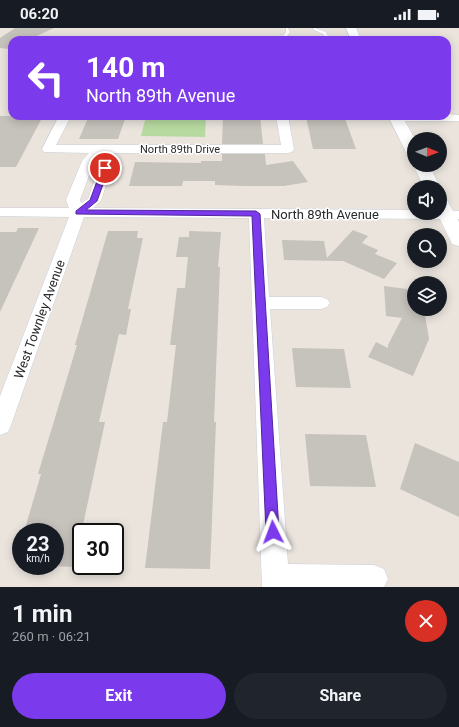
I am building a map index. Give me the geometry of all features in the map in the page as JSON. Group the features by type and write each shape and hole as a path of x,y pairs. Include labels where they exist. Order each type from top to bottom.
{"main road":[{"path":"397,120 407,139"},
{"path":"448,211 459,240"}],"street":[{"name":"North 89th Drive","path":"63,120 48,149 288,149 283,120"},
{"path":"413,120 440,120"},
{"path":"78,212 94,201 108,159 100,149"},
{"name":"West Townley Avenue","path":"0,425 78,212 73,200 88,161 100,149"},
{"path":"80,181 100,181"},
{"name":"North 89th Avenue","path":"0,212 256,214 448,211"},
{"path":"256,214 275,583 374,578"},
{"path":"260,303 321,303"}],"lane":[{"path":"285,36 288,32 287,29"},
{"path":"314,29 325,33 326,36"}],"green space":[{"path":"145,120 206,120 205,137 141,136"}],"building":[{"path":"15,28 54,28 37,36 8,36 8,49 0,48 0,38"},
{"path":"0,116 8,116 8,120 41,120 16,167 0,167"},
{"path":"87,120 125,120 118,139 79,139"},
{"path":"223,120 260,120 263,144 222,144"},
{"path":"307,120 345,120 356,149 313,149"},
{"path":"222,154 265,154 266,165 293,161 308,182 284,186 244,186 215,185 215,181 183,181 182,186 129,186 135,162 201,163 201,161 222,161"},
{"path":"18,228 39,228 0,312 0,232 16,232"},
{"path":"353,230 368,236 362,243 378,250 375,254 397,263 384,279 343,261 284,260 282,240 324,241 327,258"},
{"path":"108,231 138,231 137,238 143,238 128,309 131,309 126,335 119,334 99,422 105,422 83,523 72,523 72,567 64,566 64,523 27,523 41,474 38,474 77,345 75,345"},
{"path":"189,231 221,232 218,267 220,267 214,422 216,422 210,569 145,568 163,422 167,422 176,345 170,345 177,288 185,288 188,257 176,257 179,237 189,237"},
{"path":"384,286 407,289 407,316 425,316 429,339 413,376 368,357 376,342 388,348 388,345 402,318 386,316"},
{"path":"292,348 344,349 351,388 296,387"},
{"path":"305,434 366,435 376,487 310,486"},
{"path":"415,443 459,462 459,517 400,489"}],"route":[{"path":"105,168 94,201 78,212 256,214 273,532"}]}
